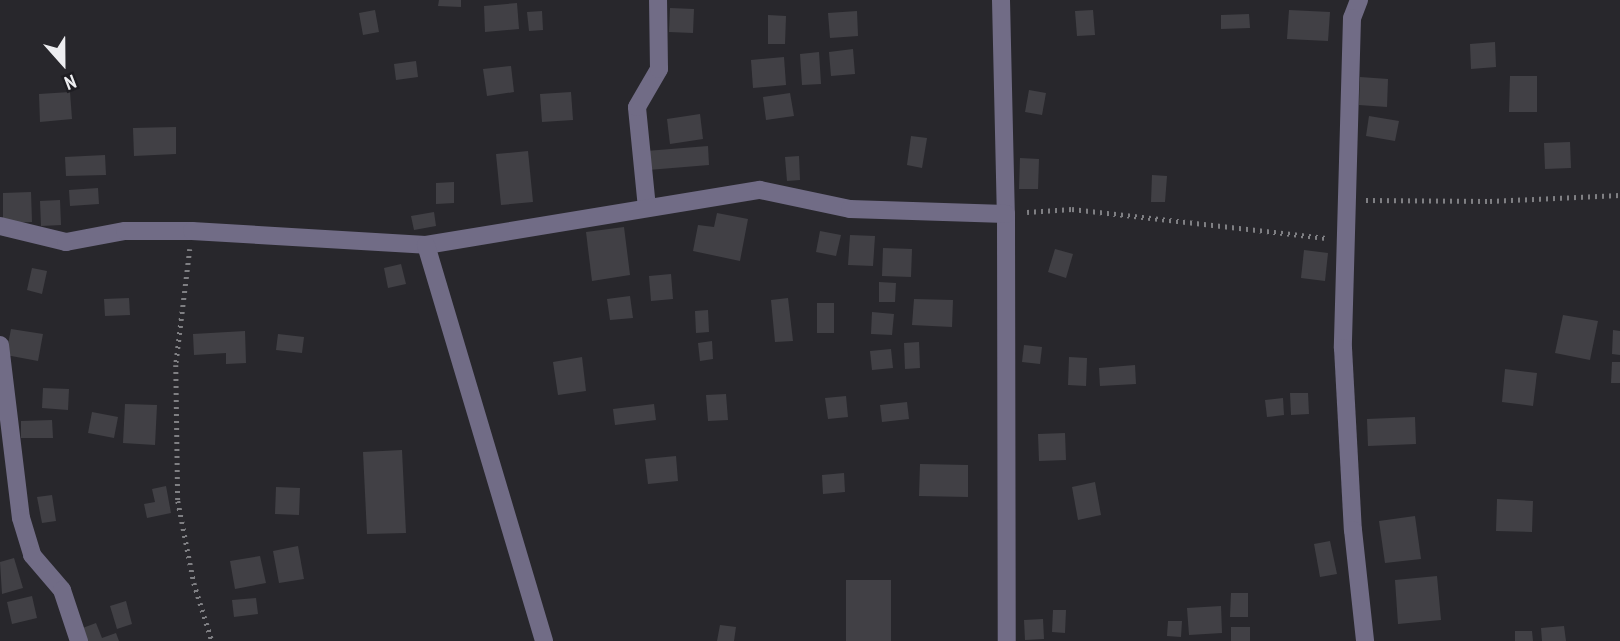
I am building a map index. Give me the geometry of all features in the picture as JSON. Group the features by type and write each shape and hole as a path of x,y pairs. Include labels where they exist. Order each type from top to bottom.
{"street":[{"path":"647,208 637,107 659,69 658,0"},
{"path":"1001,0 1006,214 1007,641"},
{"path":"1359,0 1352,18 1343,348 1353,530 1365,641"},
{"path":"0,226 66,242 125,231 192,231 426,245 760,190 850,209 1006,214"},
{"path":"426,245 544,641"},
{"path":"0,345 21,518 32,555 62,590 79,641"}],"path":[{"path":"1347,200 1490,201 1620,195"},
{"path":"1006,214 1072,209 1346,240"},
{"path":"192,231 176,365 178,501 194,583 212,641"}],"building":[{"path":"439,0 461,0 461,7 438,6"},
{"path":"517,3 519,29 485,32 484,6"},
{"path":"670,8 694,9 693,33 669,32"},
{"path":"375,10 379,32 363,35 359,13"},
{"path":"1093,10 1095,35 1077,36 1075,11"},
{"path":"1289,10 1330,12 1328,41 1287,39"},
{"path":"542,11 543,30 529,31 527,12"},
{"path":"857,11 858,36 830,38 828,13"},
{"path":"1249,14 1250,28 1221,29 1221,15"},
{"path":"768,15 786,16 785,44 768,44"},
{"path":"1495,42 1496,67 1471,69 1470,44"},
{"path":"853,49 855,74 831,76 829,52"},
{"path":"819,52 821,84 802,85 800,54"},
{"path":"784,57 786,85 753,88 751,60"},
{"path":"416,61 418,77 396,80 394,64"},
{"path":"511,66 514,92 487,96 483,69"},
{"path":"1510,76 1537,76 1537,112 1509,112"},
{"path":"1360,77 1388,79 1387,107 1359,105"},
{"path":"1029,90 1046,93 1042,115 1025,112"},
{"path":"70,92 72,119 40,122 39,94"},
{"path":"571,92 573,120 542,122 540,94"},
{"path":"790,93 794,116 766,120 763,97"},
{"path":"700,114 703,139 670,144 667,119"},
{"path":"1369,116 1399,121 1395,141 1366,136"},
{"path":"176,127 176,154 134,156 133,128"},
{"path":"911,136 927,138 922,168 907,165"},
{"path":"1570,142 1571,168 1545,169 1544,143"},
{"path":"708,146 709,165 648,170 646,151"},
{"path":"528,151 533,202 501,205 496,154"},
{"path":"105,155 106,175 66,176 65,157"},
{"path":"799,156 800,180 787,181 785,157"},
{"path":"1020,158 1039,159 1038,189 1019,189"},
{"path":"1152,175 1167,176 1165,202 1151,202"},
{"path":"454,182 454,203 436,204 436,183"},
{"path":"98,188 99,204 70,206 69,190"},
{"path":"31,192 32,222 3,223 3,193"},
{"path":"60,200 61,225 41,226 40,201"},
{"path":"434,212 436,226 414,230 411,216"},
{"path":"717,213 748,219 740,261 693,251 698,225 714,227"},
{"path":"624,227 630,275 592,281 586,232"},
{"path":"820,231 841,235 836,256 816,252"},
{"path":"850,235 875,236 873,266 848,265"},
{"path":"883,248 912,249 911,277 882,276"},
{"path":"1055,249 1073,254 1066,278 1048,272"},
{"path":"1304,250 1328,253 1325,281 1301,278"},
{"path":"401,264 406,284 388,288 384,268"},
{"path":"32,268 47,271 42,294 27,290"},
{"path":"671,274 673,299 651,301 649,276"},
{"path":"879,282 896,283 895,302 879,302"},
{"path":"630,296 633,318 610,320 607,299"},
{"path":"129,298 130,315 105,316 104,299"},
{"path":"788,298 793,341 775,342 771,300"},
{"path":"914,299 953,300 952,327 912,325"},
{"path":"817,303 834,303 834,333 817,333"},
{"path":"708,310 709,332 696,333 695,311"},
{"path":"872,312 894,314 892,335 871,334"},
{"path":"1563,315 1598,321 1590,360 1555,353"},
{"path":"11,329 43,334 38,361 6,355"},
{"path":"1613,330 1620,331 1620,355 1612,354"},
{"path":"245,331 246,363 226,364 226,353 194,355 193,334"},
{"path":"278,334 304,337 302,353 276,350"},
{"path":"712,341 713,359 700,361 698,343"},
{"path":"919,342 920,368 905,369 904,343"},
{"path":"1024,345 1042,347 1040,364 1022,362"},
{"path":"891,349 893,368 872,370 870,351"},
{"path":"582,357 586,391 558,395 553,362"},
{"path":"1069,357 1087,358 1086,386 1068,385"},
{"path":"1612,362 1620,362 1620,383 1611,383"},
{"path":"1135,365 1136,384 1100,386 1099,368"},
{"path":"1505,369 1537,373 1533,406 1502,402"},
{"path":"43,388 69,389 68,410 42,408"},
{"path":"1290,393 1308,393 1309,414 1291,415"},
{"path":"726,394 728,420 708,421 706,395"},
{"path":"846,396 848,417 828,419 825,398"},
{"path":"1283,398 1284,415 1267,417 1265,400"},
{"path":"907,402 909,419 882,422 880,405"},
{"path":"125,404 157,405 155,445 123,443"},
{"path":"654,404 656,420 615,425 613,409"},
{"path":"92,412 118,417 114,438 88,433"},
{"path":"1415,417 1416,444 1368,446 1367,419"},
{"path":"52,420 53,438 21,438 21,421"},
{"path":"1065,433 1066,460 1039,461 1038,434"},
{"path":"402,450 406,533 367,534 363,452"},
{"path":"676,456 678,481 648,484 645,459"},
{"path":"920,464 968,465 968,497 919,496"},
{"path":"844,473 845,492 823,494 822,475"},
{"path":"1095,482 1101,515 1078,520 1072,487"},
{"path":"166,486 171,513 147,518 144,504 155,502 152,489"},
{"path":"276,487 300,488 299,515 275,514"},
{"path":"52,495 56,521 42,523 37,497"},
{"path":"1497,499 1533,501 1532,532 1496,531"},
{"path":"1415,516 1421,559 1385,563 1379,521"},
{"path":"1330,541 1337,574 1320,577 1314,544"},
{"path":"298,546 304,579 279,583 273,551"},
{"path":"260,556 266,583 235,589 230,561"},
{"path":"14,558 23,588 2,594 0,562"},
{"path":"1437,576 1441,620 1398,624 1395,580"},
{"path":"846,580 891,580 891,641 846,641"},
{"path":"1231,593 1248,593 1248,617 1230,617"},
{"path":"32,596 37,618 12,624 7,602"},
{"path":"256,598 258,614 234,617 232,600"},
{"path":"126,601 132,624 117,629 110,606"},
{"path":"1221,606 1222,633 1189,635 1187,608"},
{"path":"1053,610 1066,610 1065,633 1052,632"},
{"path":"1043,619 1044,639 1025,640 1024,620"},
{"path":"1168,621 1182,621 1181,637 1167,636"},
{"path":"96,623 102,638 116,633 119,641 84,641 80,629"},
{"path":"720,625 736,627 734,641 717,641"},
{"path":"1564,626 1566,641 1542,641 1541,628"},
{"path":"1231,627 1250,627 1250,641 1231,641"},
{"path":"1515,631 1532,631 1533,641 1515,641"}]}
